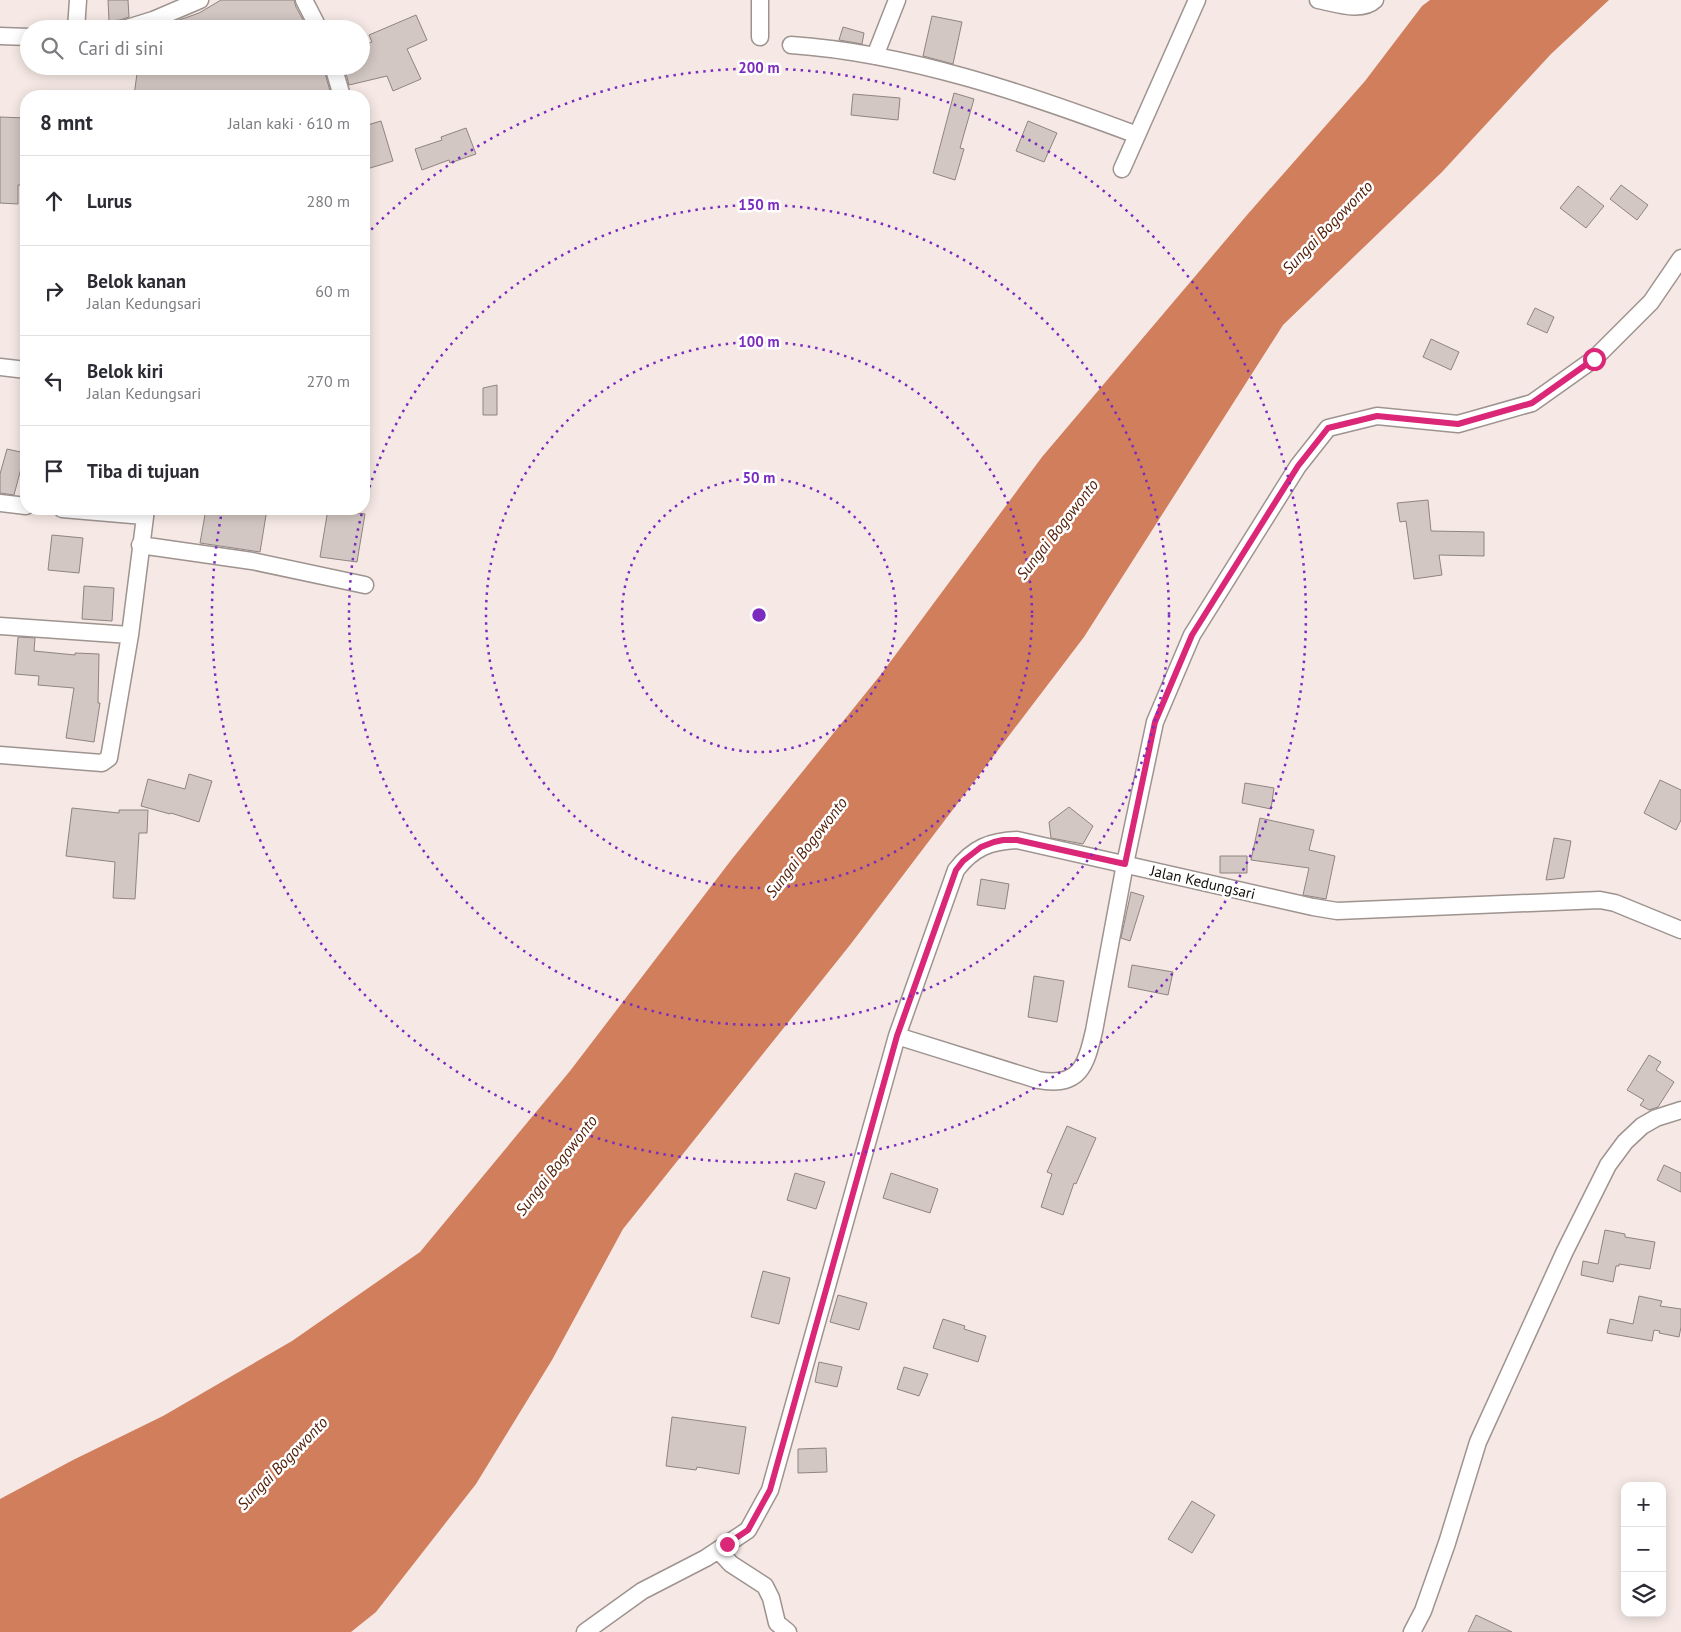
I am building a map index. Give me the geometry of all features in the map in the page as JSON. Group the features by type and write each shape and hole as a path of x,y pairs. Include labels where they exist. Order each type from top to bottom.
{"street":[{"path":"77,20 78,0"},
{"path":"153,20 200,0"},
{"path":"304,0 314,20"},
{"path":"760,0 760,37"},
{"path":"875,56 897,0"},
{"path":"1122,169 1197,0"},
{"path":"1318,0 1359,6 1367,5 1375,0"},
{"path":"0,36 20,37"},
{"path":"791,44 818,46 940,70 982,82 1137,135"},
{"path":"336,75 340,90"},
{"path":"897,1036 1038,1080 1053,1082 1066,1080 1078,1072 1089,1050 1094,1031 1125,864 1155,722 1192,635 1298,466 1328,428 1377,416 1458,424 1532,403 1594,359 1651,302 1681,258"},
{"path":"0,367 20,369"},
{"path":"0,503 20,505"},
{"path":"0,755 102,763 108,760 130,635 145,515"},
{"path":"140,545 252,561 365,584"},
{"path":"0,626 130,635"},
{"name":"Jalan Kedungsari","path":"585,1632 642,1591 718,1550 748,1530 770,1490 897,1036 956,870 963,861 981,847 994,842 1017,840 1337,911 1600,900 1681,930"},
{"path":"1412,1632 1423,1611 1447,1542 1478,1442 1565,1251 1608,1165 1625,1142 1642,1126 1656,1118 1681,1110"},
{"path":"718,1550 731,1564 765,1586 771,1598 777,1623 788,1632"}],"water":[{"name":"Sungai Bogowonto","path":"1430,0 1609,0 1551,54 1442,172 1283,325 1084,637 850,945 623,1229 552,1360 476,1484 376,1612 351,1632 0,1632 0,1499 73,1460 163,1416 292,1341 420,1252 570,1071 732,859 882,673 1042,457 1247,215 1365,81 1422,6"}],"building":[{"path":"108,0 128,0 129,17 120,20 109,20"},
{"path":"221,0 294,0 303,20 179,20 199,13"},
{"path":"416,15 427,40 407,49 421,79 393,91 387,76 349,85 346,75 370,75 370,43 372,42 370,35"},
{"path":"932,16 962,22 953,64 923,56"},
{"path":"843,27 864,33 862,44 839,40"},
{"path":"137,75 326,75 330,90 135,90"},
{"path":"954,93 974,99 960,148 964,149 955,180 933,173"},
{"path":"853,94 900,98 898,120 851,115"},
{"path":"0,117 20,118 20,185 18,185 18,204 0,203"},
{"path":"381,121 393,161 370,168 370,124"},
{"path":"1028,121 1057,133 1044,162 1016,151"},
{"path":"466,128 476,154 450,163 449,160 422,170 415,149 442,140 441,137"},
{"path":"1621,185 1648,205 1637,220 1610,199"},
{"path":"1578,186 1604,206 1586,228 1560,208"},
{"path":"1535,308 1554,317 1547,333 1527,324"},
{"path":"1431,339 1459,352 1451,370 1423,357"},
{"path":"497,385 497,415 483,415 483,388"},
{"path":"7,449 20,452 20,472 14,495 0,493 0,474"},
{"path":"1428,500 1431,531 1484,532 1484,556 1439,555 1442,575 1414,579 1406,521 1400,522 1397,503"},
{"path":"205,515 266,515 260,552 200,543"},
{"path":"327,515 365,515 357,562 320,557"},
{"path":"52,535 83,538 79,573 48,570"},
{"path":"84,586 114,588 112,621 82,619"},
{"path":"18,637 35,638 34,651 75,655 75,653 99,654 98,703 100,703 94,742 66,738 74,688 38,685 39,676 15,674"},
{"path":"189,774 212,781 199,822 141,806 148,779 185,789"},
{"path":"1660,780 1681,790 1681,820 1676,830 1644,813"},
{"path":"1245,783 1274,788 1271,809 1242,803"},
{"path":"1069,807 1093,826 1083,844 1051,838 1049,822"},
{"path":"72,808 119,813 119,810 148,810 147,833 139,833 135,899 113,898 115,862 66,856"},
{"path":"1260,818 1314,830 1309,850 1335,856 1326,899 1303,895 1309,868 1251,860"},
{"path":"1554,838 1571,841 1564,878 1546,880"},
{"path":"1220,856 1247,856 1247,873 1220,873"},
{"path":"981,879 1009,884 1005,909 977,905"},
{"path":"1131,892 1144,896 1130,941 1121,938"},
{"path":"1132,965 1173,972 1168,995 1128,987"},
{"path":"1034,976 1064,981 1057,1022 1028,1017"},
{"path":"1649,1055 1661,1062 1656,1070 1674,1082 1658,1107 1649,1110 1640,1105 1644,1100 1627,1090"},
{"path":"1067,1126 1096,1138 1076,1184 1074,1183 1063,1215 1041,1207 1052,1174 1047,1172"},
{"path":"1664,1165 1681,1173 1681,1192 1657,1180"},
{"path":"795,1173 825,1182 816,1209 787,1200"},
{"path":"891,1173 938,1189 930,1213 883,1198"},
{"path":"1605,1230 1625,1234 1625,1237 1655,1242 1650,1269 1619,1264 1619,1266 1616,1266 1613,1282 1581,1275 1583,1261 1598,1264"},
{"path":"763,1271 790,1278 779,1324 751,1317"},
{"path":"838,1295 867,1303 859,1330 830,1322"},
{"path":"1639,1296 1662,1301 1660,1306 1681,1309 1679,1337 1659,1333 1660,1331 1654,1330 1652,1341 1607,1333 1610,1319 1633,1324"},
{"path":"943,1319 965,1326 964,1329 986,1336 978,1362 933,1348"},
{"path":"819,1362 842,1367 837,1387 815,1382"},
{"path":"904,1367 928,1374 919,1396 897,1389"},
{"path":"672,1417 746,1427 739,1474 697,1467 696,1470 666,1466"},
{"path":"826,1448 827,1472 798,1473 798,1449"},
{"path":"1192,1501 1215,1515 1192,1553 1168,1539"},
{"path":"1476,1615 1512,1632 1468,1632"}],"route":[{"path":"727,1544 748,1530 770,1490 897,1036 956,870 963,861 981,847 1003,840 1017,840 1125,864 1155,722 1192,635 1298,466 1328,428 1377,416 1458,424 1532,403 1594,359"}]}
